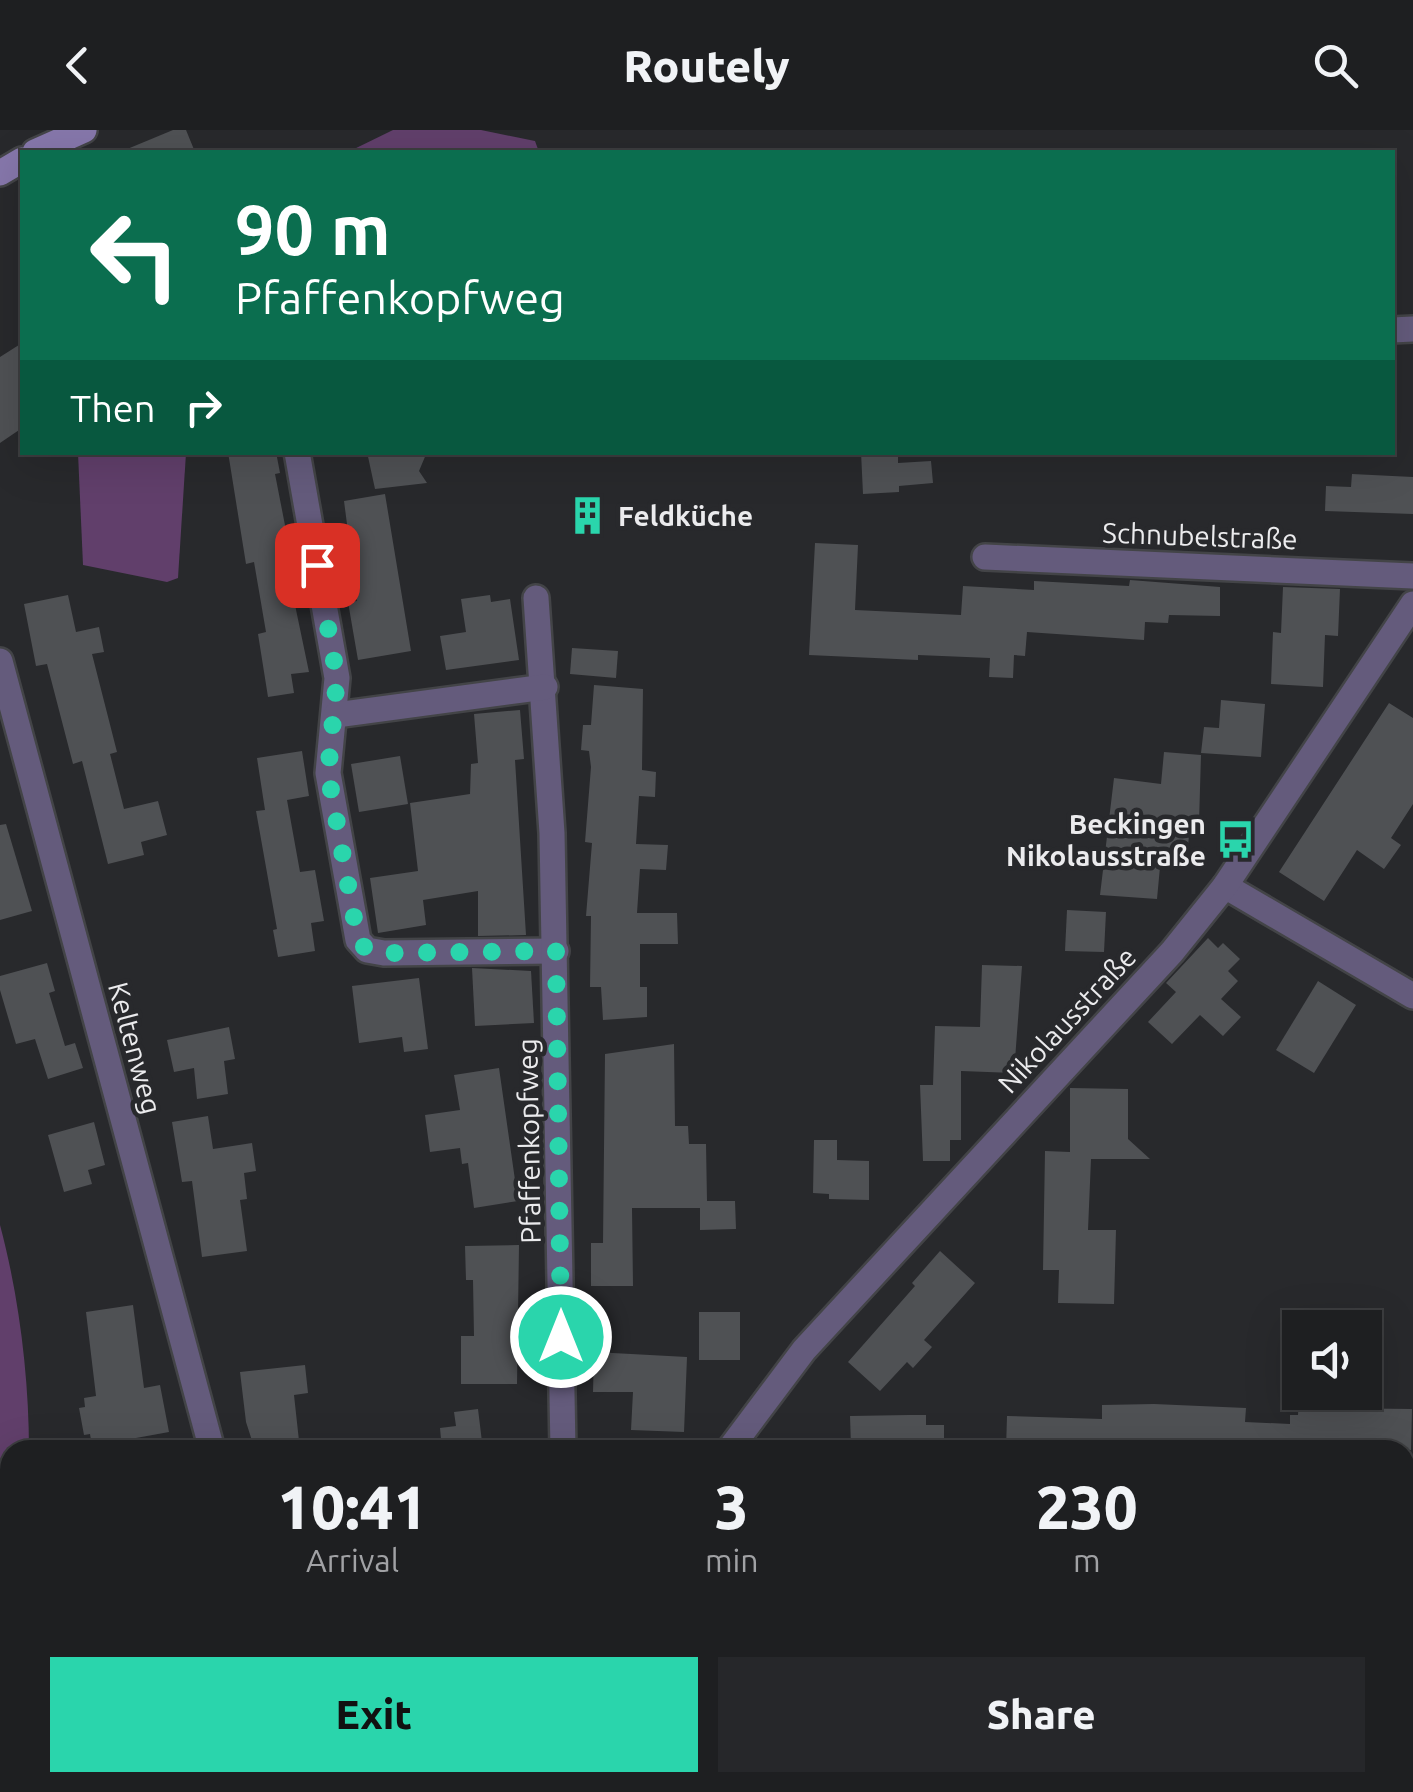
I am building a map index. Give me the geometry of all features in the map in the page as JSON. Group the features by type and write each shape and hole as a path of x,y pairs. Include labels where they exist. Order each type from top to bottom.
{"street":[{"path":"39,150 84,130"},
{"path":"298,455 337,678 328,773 358,940 367,950 384,953 556,951"},
{"name":"Schnubelstraße","path":"985,558 1413,576"},
{"name":"Pfaffenkopfweg","path":"536,598 545,687 556,951 563,1440"},
{"name":"Nikolausstraße","path":"736,1440 804,1350 1172,952 1225,886 1413,604"},
{"name":"Keltenweg","path":"0,661 209,1440"},
{"path":"336,716 545,687"},
{"path":"1225,886 1413,996"}],"shaded area":[{"path":"393,130 481,130 535,141 538,150 352,150"},
{"path":"78,455 186,455 178,578 167,582 83,565"},
{"path":"0,1225 22,1337 29,1440 0,1440"}],"building":[{"path":"173,130 186,130 194,150 125,150"},
{"path":"20,344 20,429 0,443 0,357"},
{"path":"228,455 277,455 280,473 275,474 291,556 285,557 309,672 291,674 294,693 268,697 258,634 266,632 254,562 246,564"},
{"path":"368,455 426,455 419,471 427,483 375,489"},
{"path":"861,455 898,455 898,463 931,461 933,483 899,486 899,492 863,494"},
{"path":"1352,474 1413,477 1413,514 1325,511 1326,486 1351,487"},
{"path":"385,494 411,651 358,660 348,602 357,601 344,501"},
{"path":"815,543 858,545 855,610 961,615 963,586 1034,590 1034,581 1129,586 1130,580 1220,587 1220,616 1169,615 1168,623 1145,622 1144,640 1027,632 1025,656 1014,655 1013,678 989,677 990,658 918,655 918,660 809,655"},
{"path":"1283,587 1340,589 1338,636 1325,635 1323,687 1271,684 1273,632 1281,633"},
{"path":"68,595 76,632 99,627 104,652 92,654 117,752 110,754 124,809 158,801 167,835 141,842 144,855 108,864 82,761 73,764 47,664 36,666 24,604"},
{"path":"490,595 491,602 510,599 519,660 446,670 440,636 466,632 461,599"},
{"path":"572,648 618,651 616,678 570,674"},
{"path":"594,685 643,689 642,770 656,772 655,797 639,796 636,844 668,845 666,870 640,869 637,913 677,913 678,944 640,944 640,987 647,987 647,1017 603,1020 601,987 590,987 591,916 586,916 592,843 585,842 591,767 589,751 581,750 583,725 591,725"},
{"path":"1221,700 1265,704 1261,757 1201,753 1204,727 1219,728"},
{"path":"1389,703 1413,718 1413,804 1391,838 1401,845 1384,869 1357,850 1324,901 1279,872"},
{"path":"520,710 524,759 515,760 526,935 478,936 478,891 423,900 426,925 378,933 370,878 418,871 410,803 470,794 471,764 478,763 474,714"},
{"path":"302,751 309,796 287,800 300,872 315,870 324,921 311,923 315,951 278,957 273,930 277,929 256,811 265,810 257,758"},
{"path":"1164,752 1201,755 1199,823 1194,822 1189,835 1186,869 1160,867 1157,899 1100,895 1114,778 1161,784"},
{"path":"400,756 408,804 359,812 351,764"},
{"path":"6,824 32,911 0,920 0,825"},
{"path":"1067,910 1106,912 1104,952 1065,951"},
{"path":"1208,938 1218,948 1223,943 1240,959 1228,971 1238,981 1221,999 1241,1017 1223,1036 1200,1015 1172,1044 1148,1022 1176,992 1166,983"},
{"path":"47,963 55,991 49,993 65,1046 75,1043 83,1068 48,1079 35,1039 16,1044 0,990 0,976"},
{"path":"982,965 1022,966 1014,1073 961,1071 961,1140 950,1140 950,1161 923,1161 920,1085 933,1085 935,1026 980,1027"},
{"path":"472,968 531,971 534,1023 475,1026"},
{"path":"419,978 428,1049 404,1052 402,1037 359,1043 352,986"},
{"path":"1318,981 1356,1005 1314,1073 1276,1050"},
{"path":"229,1027 235,1059 224,1061 228,1094 197,1099 194,1068 174,1072 167,1040"},
{"path":"674,1044 675,1126 688,1126 689,1144 706,1144 707,1201 735,1201 736,1229 700,1230 700,1208 632,1208 633,1286 591,1286 591,1243 603,1243 605,1054"},
{"path":"499,1068 518,1201 474,1208 468,1163 462,1164 460,1148 430,1152 425,1115 460,1110 454,1075"},
{"path":"1070,1088 1128,1089 1128,1139 1150,1159 1091,1159 1088,1230 1116,1230 1114,1304 1058,1303 1059,1270 1043,1270 1045,1151 1070,1152"},
{"path":"208,1116 213,1149 252,1143 256,1171 244,1173 247,1199 240,1200 247,1251 202,1257 192,1181 182,1182 172,1122"},
{"path":"94,1122 105,1165 88,1170 92,1184 64,1192 48,1135"},
{"path":"814,1140 837,1140 837,1160 869,1161 869,1200 829,1199 829,1194 813,1193"},
{"path":"519,1245 517,1384 461,1384 461,1336 474,1336 473,1280 466,1280 465,1246"},
{"path":"940,1251 975,1283 924,1340 932,1347 913,1368 907,1362 880,1391 848,1362 915,1286 912,1283"},
{"path":"133,1305 144,1388 160,1385 169,1432 125,1440 91,1440 90,1434 84,1435 79,1408 85,1407 84,1398 96,1396 86,1312"},
{"path":"699,1312 740,1312 740,1360 699,1360"},
{"path":"594,1352 687,1357 684,1432 631,1430 633,1392 593,1392"},
{"path":"305,1365 308,1393 294,1395 299,1440 252,1440 240,1372"},
{"path":"1102,1405 1246,1408 1245,1422 1290,1424 1290,1415 1298,1415 1298,1410 1412,1409 1411,1440 1006,1440 1007,1416 1102,1419"},
{"path":"478,1409 482,1440 441,1440 440,1428 456,1426 454,1412"},
{"path":"926,1415 926,1425 944,1425 944,1440 851,1440 850,1416"}],"place":[{"name":"Feldküche","path":"588,516"},
{"name":"Beckingen Nikolausstraße","path":"1236,840"}],"route":[{"path":"317,565 337,678 328,773 358,940 367,950 384,953 556,951 561,1337"}]}
